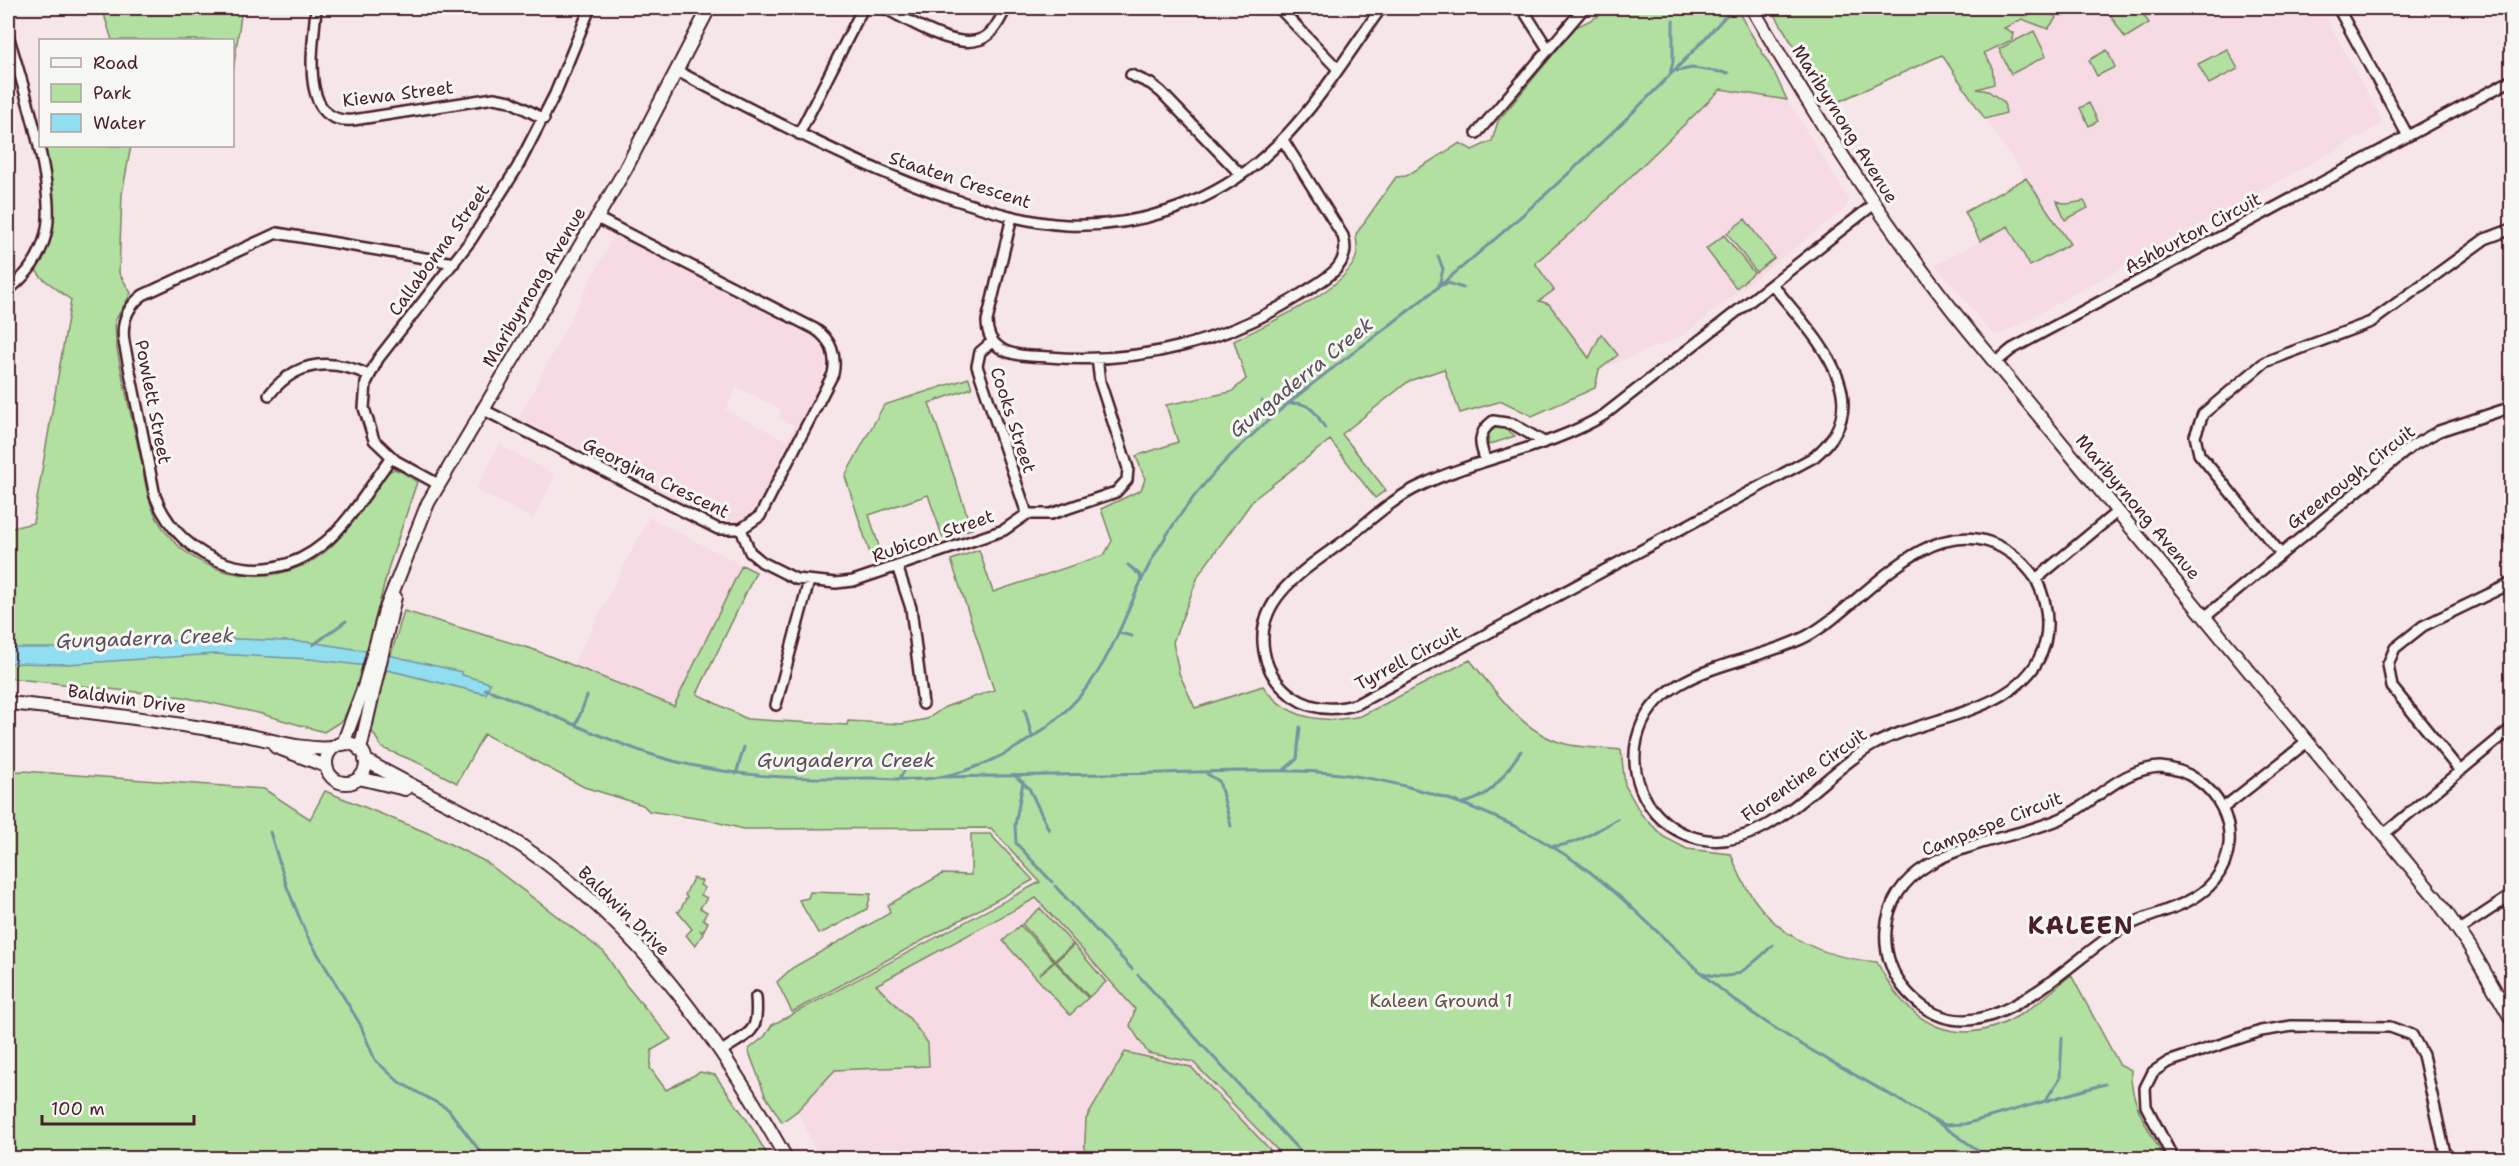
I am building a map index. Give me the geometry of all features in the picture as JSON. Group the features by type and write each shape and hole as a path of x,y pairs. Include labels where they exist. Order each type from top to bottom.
{"street":[{"name":"Kiewa Street","path":"315,8 313,90 319,105 332,116 353,120 494,98 504,99 543,118"},
{"name":"Callabonna Street","path":"438,484 391,458 379,446 367,424 364,399 369,375 454,263 502,193 566,70 590,8"},
{"name":"Maribyrnong Avenue","path":"363,755 369,688 411,541 438,484 597,218 709,8"},
{"path":"799,134 862,8"},
{"path":"884,8 963,43 986,37 995,28 1006,8"},
{"path":"1279,8 1337,68"},
{"name":"Staaten Crescent","path":"677,71 799,134 898,179 1012,217 1048,224 1085,226 1140,219 1193,202 1241,175 1283,140 1381,8"},
{"path":"1522,8 1548,49"},
{"path":"1477,133 1584,8"},
{"name":"Maribyrnong Avenue","path":"1752,8 1812,111 1873,205 1929,281 2384,834 2459,930 2511,1021"},
{"path":"2342,9 2408,136"},
{"path":"8,34 35,138 48,210 44,240 36,259 24,276 8,290"},
{"path":"1131,75 1151,84 1161,92 1241,175"},
{"name":"Ashburton Circuit","path":"1995,363 2013,350 2511,80"},
{"path":"1012,217 987,321 993,341 1003,350 1055,358 1097,358 1161,351 1222,334 1280,307 1337,269 1344,256 1343,236 1283,140"},
{"name":"Tyrrell Circuit","path":"1772,284 1829,357 1840,380 1843,406 1840,423 1821,452 1807,462 1349,707 1322,708 1304,703 1289,694 1271,673 1263,648 1265,621 1276,597 1289,584 1404,495 1423,484 1585,425 1604,415 1873,205"},
{"name":"Georgina Crescent","path":"482,409 723,531 741,529 752,524 763,511 831,379 835,362 831,345 815,329 597,218"},
{"name":"Greenough Circuit","path":"2281,554 2199,454 2195,436 2197,424 2203,414 2265,362 2371,322 2485,239 2511,229"},
{"name":"Powlett Street","path":"391,458 332,536 307,556 286,565 254,569 232,567 202,555 177,534 164,516 155,496 124,342 123,329 126,316 138,299 149,292 277,233 454,263"},
{"name":"Cooks Street","path":"993,341 980,352 977,366 1027,514"},
{"path":"1027,514 1051,514 1113,493 1127,480 1127,465 1098,378 1097,358"},
{"path":"269,395 287,376 312,365 338,364 369,375"},
{"name":"Greenough Circuit","path":"2205,617 2412,446 2439,431 2511,407"},
{"path":"1486,461 1479,441 1483,430 1493,421 1513,424 1542,441"},
{"path":"2036,579 2118,511"},
{"name":"Rubicon Street","path":"741,529 747,547 756,558 790,577 809,582 848,582 1004,530 1027,514"},
{"name":"Florentine Circuit","path":"1956,539 1984,541 2017,558 2036,579 2046,607 2046,636 2036,663 2017,686 1992,700 1874,744 1762,829 1734,840 1714,841 1694,838 1668,824 1643,794 1635,765 1636,745 1646,717 1665,693 1690,679 1808,635 1920,550 1956,539"},
{"path":"897,566 911,608 923,704"},
{"path":"776,705 809,582"},
{"path":"2460,771 2392,687 2388,664 2395,648 2423,626 2511,583"},
{"name":"Maribyrnong Avenue","path":"338,746 369,688"},
{"name":"Baldwin Drive","path":"8,703 96,711 242,734 318,749 338,746"},
{"path":"2384,834 2511,728"},
{"name":"Baldwin Drive","path":"242,734 326,766"},
{"path":"2223,808 2307,742"},
{"path":"349,744 363,755 365,767 359,778 347,783 336,780 326,766 326,759 338,746 349,744"},
{"name":"Baldwin Drive","path":"363,755 432,797 486,824 545,863 600,908 649,957 722,1051 786,1158"},
{"name":"Campaspe Circuit","path":"2169,768 2194,776 2214,793 2223,808 2229,833 2228,851 2218,875 2207,888 2193,898 2121,930 2010,1010 1982,1019 1952,1018 1924,1007 1909,995 1897,979 1887,951 1886,931 1889,911 1903,885 1917,871 1934,861 2056,820 2076,810 2126,775 2143,769 2169,768"},
{"name":"Baldwin Drive","path":"359,778 432,797"},
{"path":"2459,930 2511,895"},
{"path":"722,1051 753,1029 759,1020 756,997"},
{"path":"2173,1158 2146,1106 2145,1088 2153,1072 2168,1062 2260,1030 2292,1026 2396,1028 2412,1035 2424,1055 2446,1158"}],"shaded area":[{"path":"2049,8 2321,8 2381,118 2381,125 2002,334 1992,333 1935,265 2008,226 2070,244 1942,55"},
{"path":"1721,89 1787,100 1849,199 1847,207 1682,336 1599,370 1595,388 1532,416 1502,401 1474,408 1478,311 1587,219"},
{"path":"614,235 814,337 827,358 823,378 758,508 744,519 730,524 713,520 519,418","holes":["737,387 782,410 778,418 794,426 787,441 726,410"]},
{"path":"499,444 555,475 533,519 476,490"},
{"path":"649,517 742,565 674,706 630,691 573,665"},
{"path":"1036,897 1135,1009 1148,1053 1193,1062 1285,1158 820,1158 797,1111 835,1070 832,1009"}],"green space":[{"path":"102,8 242,8 234,65 234,39 112,39"},
{"name":"Kaleen Ground 1","path":"1606,8 1736,8 1775,74 1787,100 1721,89 1587,219 1535,263 1554,290 1539,301 1549,304 1589,358 1601,334 1618,355 1599,370 1595,388 1532,416 1502,401 1460,413 1444,369 1409,381 1342,434 1386,490 1375,498 1330,440 1254,499 1199,574 1173,642 1179,673 1195,708 1263,686 1283,706 1306,716 1333,719 1361,716 1470,660 1513,712 1539,733 1570,745 1621,750 1625,785 1641,814 1664,837 1687,849 1731,854 1754,900 1786,932 1806,944 1827,952 1851,959 1877,962 1904,1003 1920,1017 1938,1026 1957,1031 1978,1031 2000,1025 2029,1009 2071,975 2119,1064 2131,1070 2131,1082 2137,1105 2164,1158 1285,1158 1193,1062 1148,1053 1130,1026 1135,1009 1036,898 876,985 910,1019 928,1043 929,1066 835,1070 797,1111 782,1122 765,1095 749,1052 749,1049 765,1036 772,1025 1040,882 991,828 743,829 708,820 649,811 643,805 584,787 484,734 457,783 419,763 382,748 372,731 380,691 404,611 532,649 674,706 742,565 756,572 697,694 747,719 847,725 848,721 901,724 927,719 945,707 994,690 951,560 979,550 993,592 1104,555 1112,541 1101,509 1141,490 1145,479 1136,456 1178,442 1166,405 1231,392 1246,379 1234,341 1305,304 1340,279 1352,266 1357,253 1356,234 1396,177 1406,176 1460,143 1472,150 1492,141 1498,121 1576,27 1599,16"},
{"path":"1771,8 2049,8 2056,18 2048,29 2022,19 2004,28 2013,33 2012,40 1984,53 1992,66 1994,84 1977,89 1988,91 2004,102 2006,113 1985,119 1942,55 1829,106"},
{"path":"2059,8 2088,8 2082,12 2063,16"},
{"path":"2106,8 2139,8 2149,23 2125,38"},
{"path":"2034,31 2046,56 2011,74 1999,49"},
{"path":"2227,49 2238,69 2209,84 2198,64"},
{"path":"2107,50 2115,67 2097,76 2089,60"},
{"path":"2089,103 2098,121 2089,126 2080,108"},
{"path":"43,147 131,147 122,194 119,273 131,293 115,321 116,343 150,502 165,531 183,549 204,563 228,572 253,576 278,574 303,566 334,544 351,525 387,473 394,469 417,482 389,566 358,685 343,720 324,732 258,713 183,697 8,678 8,529 33,523 71,300 41,277 35,269 44,253 52,223"},
{"path":"2026,178 2070,244 2030,266 2008,226 1980,241 1965,212"},
{"path":"2057,201 2067,204 2084,201 2088,208 2065,220"},
{"path":"1745,219 1774,258 1756,272 1727,233"},
{"path":"1724,235 1754,273 1736,288 1706,249"},
{"path":"969,378 972,388 929,403 972,529 943,538 928,495 869,515 883,559 872,560 845,476 884,405"},
{"path":"1496,428 1505,428 1515,436 1488,445 1489,433"},
{"path":"23,771 264,789 310,819 325,791 428,833 486,862 604,952 626,985 671,1039 652,1050 650,1068 666,1090 700,1072 715,1075 747,1120 769,1158 8,1158 8,772"},
{"path":"971,834 990,834 1033,880 792,1012 777,982 792,968 890,913 888,905 942,874 971,875"},
{"path":"693,878 702,881 700,885 705,888 701,895 707,898 700,908 707,912 703,919 708,922 703,932 701,931 703,934 695,946 686,935 692,929 677,911 679,912 687,897 685,895"},
{"path":"810,892 871,894 867,909 818,933 799,900 808,898"},
{"path":"1040,908 1073,944 1055,960 1022,924"},
{"path":"1020,925 1054,961 1039,975 1055,962 1088,998 1070,1015 1003,941"},
{"path":"1074,945 1106,982 1089,997 1056,961"},
{"path":"1125,1052 1191,1067 1278,1158 1084,1158 1086,1119"}],"water":[{"name":"Gungaderra Creek","path":"216,638 309,642 380,653 462,672 462,675 490,683 486,694 375,667 310,659 216,654 68,664 8,663 8,648 65,648"}],"waterway":[{"name":"Gungaderra Creek","path":"485,689 634,749 683,763 736,773 816,778 926,779 955,774 996,758 1036,735 1054,721 1084,691 1106,657 1158,549 1188,504 1223,463 1271,418 1414,307 1553,188 1627,118 1733,8"},
{"path":"1670,75 1673,61 1673,21"},
{"path":"1677,71 1692,68 1728,73"},
{"name":"Gungaderra Creek","path":"1438,256 1443,269 1439,286 1448,283 1463,288"},
{"path":"1262,401 1271,417"},
{"path":"1288,404 1301,404 1311,408 1325,428"},
{"path":"1128,565 1140,575 1141,581"},
{"path":"313,645 346,621"},
{"path":"1119,633 1132,636"},
{"path":"576,725 587,696"},
{"path":"1025,710 1032,737"},
{"path":"1284,770 1297,759 1300,727"},
{"path":"736,774 744,747"},
{"path":"1462,803 1482,796 1497,784 1521,751"},
{"path":"900,778 907,766 907,759"},
{"path":"941,777 1297,771 1334,773 1371,779 1446,798 1518,828 1582,866 1622,899 1699,971 1740,1004 1801,1044 1928,1117 1988,1158"},
{"path":"1207,774 1219,781 1231,826"},
{"path":"1014,775 1029,788 1049,830"},
{"path":"1023,782 1015,825 1016,843 1052,882"},
{"path":"1550,846 1576,841 1617,819"},
{"path":"270,832 287,887 307,936 360,1024 375,1060 399,1082 448,1109 485,1158"},
{"path":"1055,886 1132,969"},
{"path":"1703,973 1715,976 1734,975 1750,966 1773,945"},
{"path":"1138,975 1306,1158"},
{"path":"2045,1101 2060,1078 2062,1038"},
{"path":"1935,1120 1945,1125 1965,1124 2105,1084"}],"district":[{"name":"KALEEN","path":"2081,926"}]}
